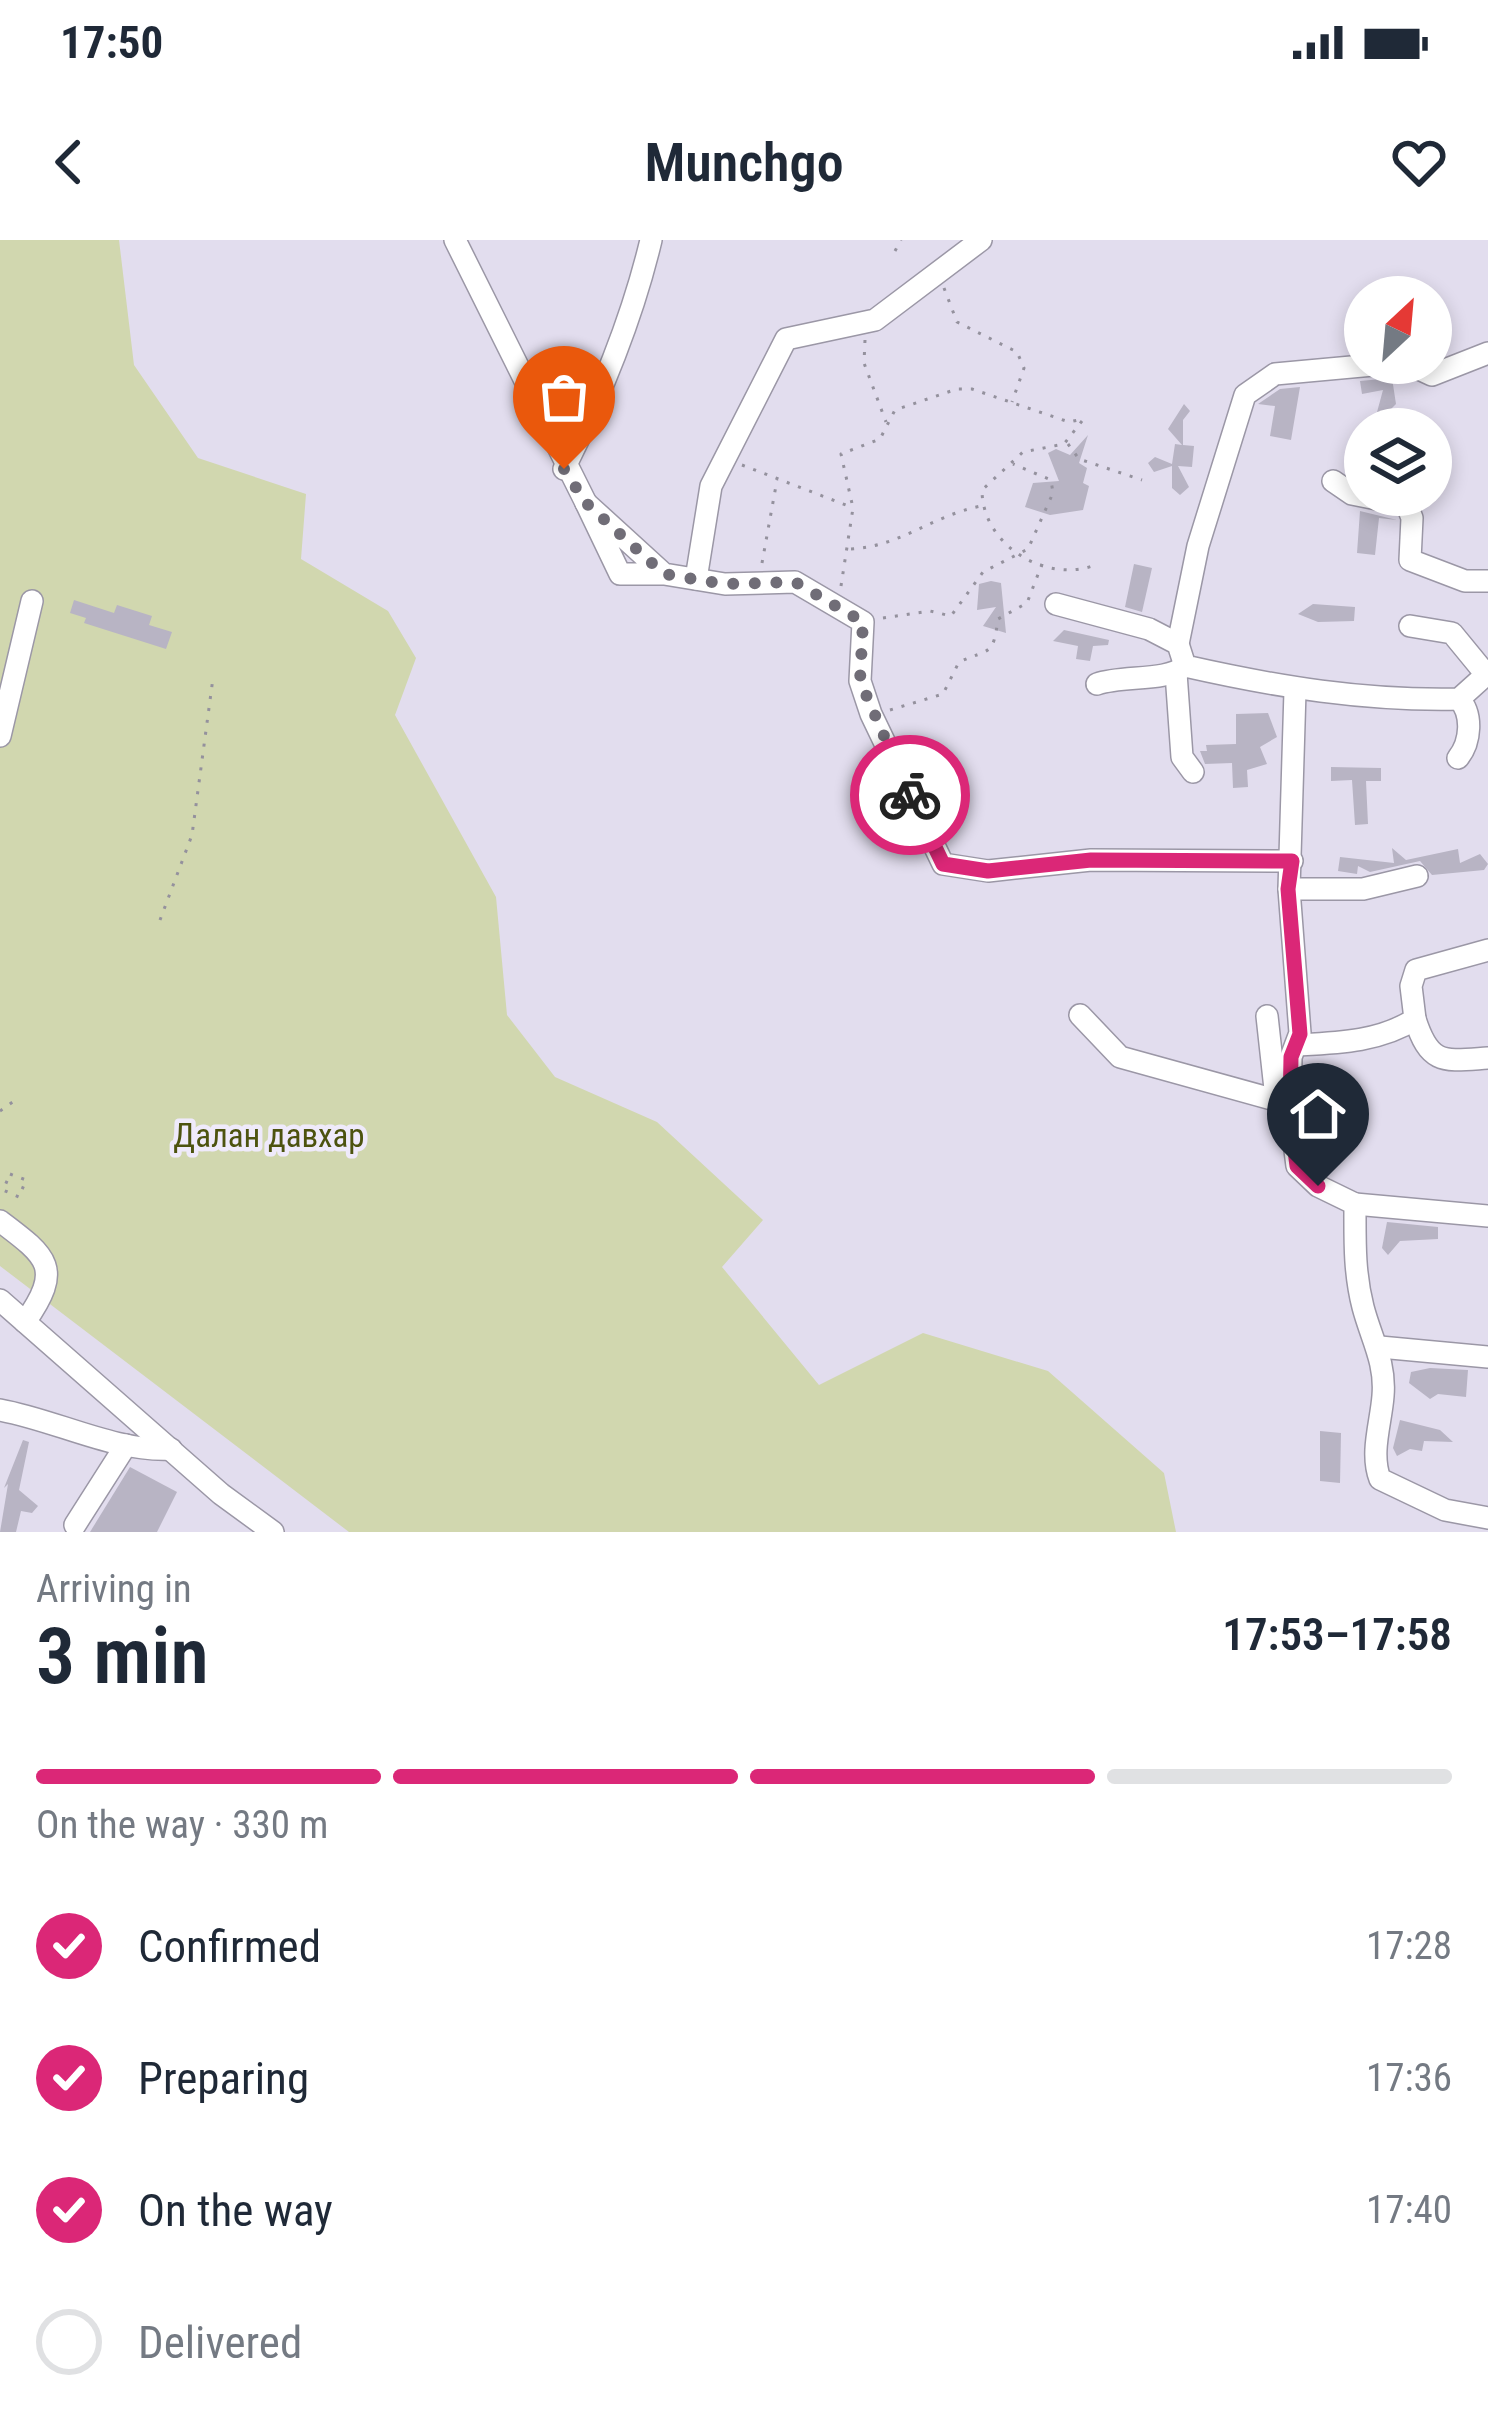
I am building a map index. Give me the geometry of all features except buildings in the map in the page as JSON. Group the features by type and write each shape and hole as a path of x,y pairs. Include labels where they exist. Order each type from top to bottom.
{"street":[{"path":"455,240 544,410 564,469 586,503 664,574 795,582 863,622 860,681 871,714 943,864 988,871 1091,860 1292,861"},
{"path":"564,469 592,414 641,283 651,240"},
{"path":"696,579 711,486 786,339 875,320 981,240"},
{"path":"1452,367 1488,353"},
{"path":"1193,772 1182,757 1180,661 1198,546 1245,395 1275,374 1344,368"},
{"path":"1333,481 1352,494 1407,505 1412,518 1410,560 1465,581 1488,581"},
{"path":"0,736 32,601"},
{"path":"1056,604 1149,629 1180,661"},
{"path":"1097,684 1180,661 1294,691 1380,701 1459,699 1486,672 1452,633 1410,626"},
{"path":"1283,1101 1300,1034 1288,889 1294,691"},
{"path":"1458,758 1469,737 1466,706 1459,699"},
{"path":"1288,889 1363,889 1417,876"},
{"path":"1488,950 1416,970 1411,986 1424,1048 1445,1061 1488,1058"},
{"path":"1080,1016 1120,1057 1283,1101"},
{"path":"1267,1016 1297,1166 1318,1186 1355,1204 1488,1216"},
{"path":"1296,1045 1347,1043 1415,1019"},
{"path":"1355,1204 1354,1267 1369,1329 1380,1347 1384,1391 1374,1465 1380,1479 1443,1521 1488,1518"},
{"path":"0,1221 39,1250 47,1268 46,1292 25,1322"},
{"path":"0,1300 273,1532"},
{"path":"1380,1347 1488,1357"},
{"path":"0,1410 48,1419 126,1445 170,1449"},
{"path":"75,1525 126,1445"}],"path":[{"path":"896,250 901,240"},
{"path":"940,269 957,322 1017,352 1024,368 1012,402"},
{"path":"861,323 864,363 886,424"},
{"path":"835,605 849,550 853,508 841,454 880,439 895,410 957,389 1070,422 1083,419 1067,442 1023,452 982,490 982,506 1015,556 1073,574 1095,565"},
{"path":"1067,442 1079,459 1142,480"},
{"path":"724,457 853,508"},
{"path":"863,622 930,611 951,616 983,572 1028,549 1053,493 1052,480 1013,464"},
{"path":"766,583 762,541 771,522 777,478"},
{"path":"849,550 883,548 934,517 982,506"},
{"path":"871,714 943,694 959,662 992,648 998,619 1027,604 1042,564"},
{"path":"160,920 192,835 214,678"},
{"path":"0,1111 17,1100"},
{"path":"0,1179 7,1182"}],"green space":[{"name":"Далан давхар","path":"0,240 119,240 134,365 198,458 306,494 301,559 388,611 416,658 395,715 496,897 507,1015 555,1077 657,1122 763,1220 722,1267 819,1385 923,1333 1048,1371 1164,1473 1176,1532 349,1532 0,1266"}],"way so far":[{"path":"564,469 586,503 664,574 724,584 795,582 863,622 860,681 910,795"}],"route":[{"path":"910,795 943,864 988,871 1091,860 1292,861 1288,889 1300,1034 1291,1057 1290,1112 1297,1166 1318,1186"}]}
